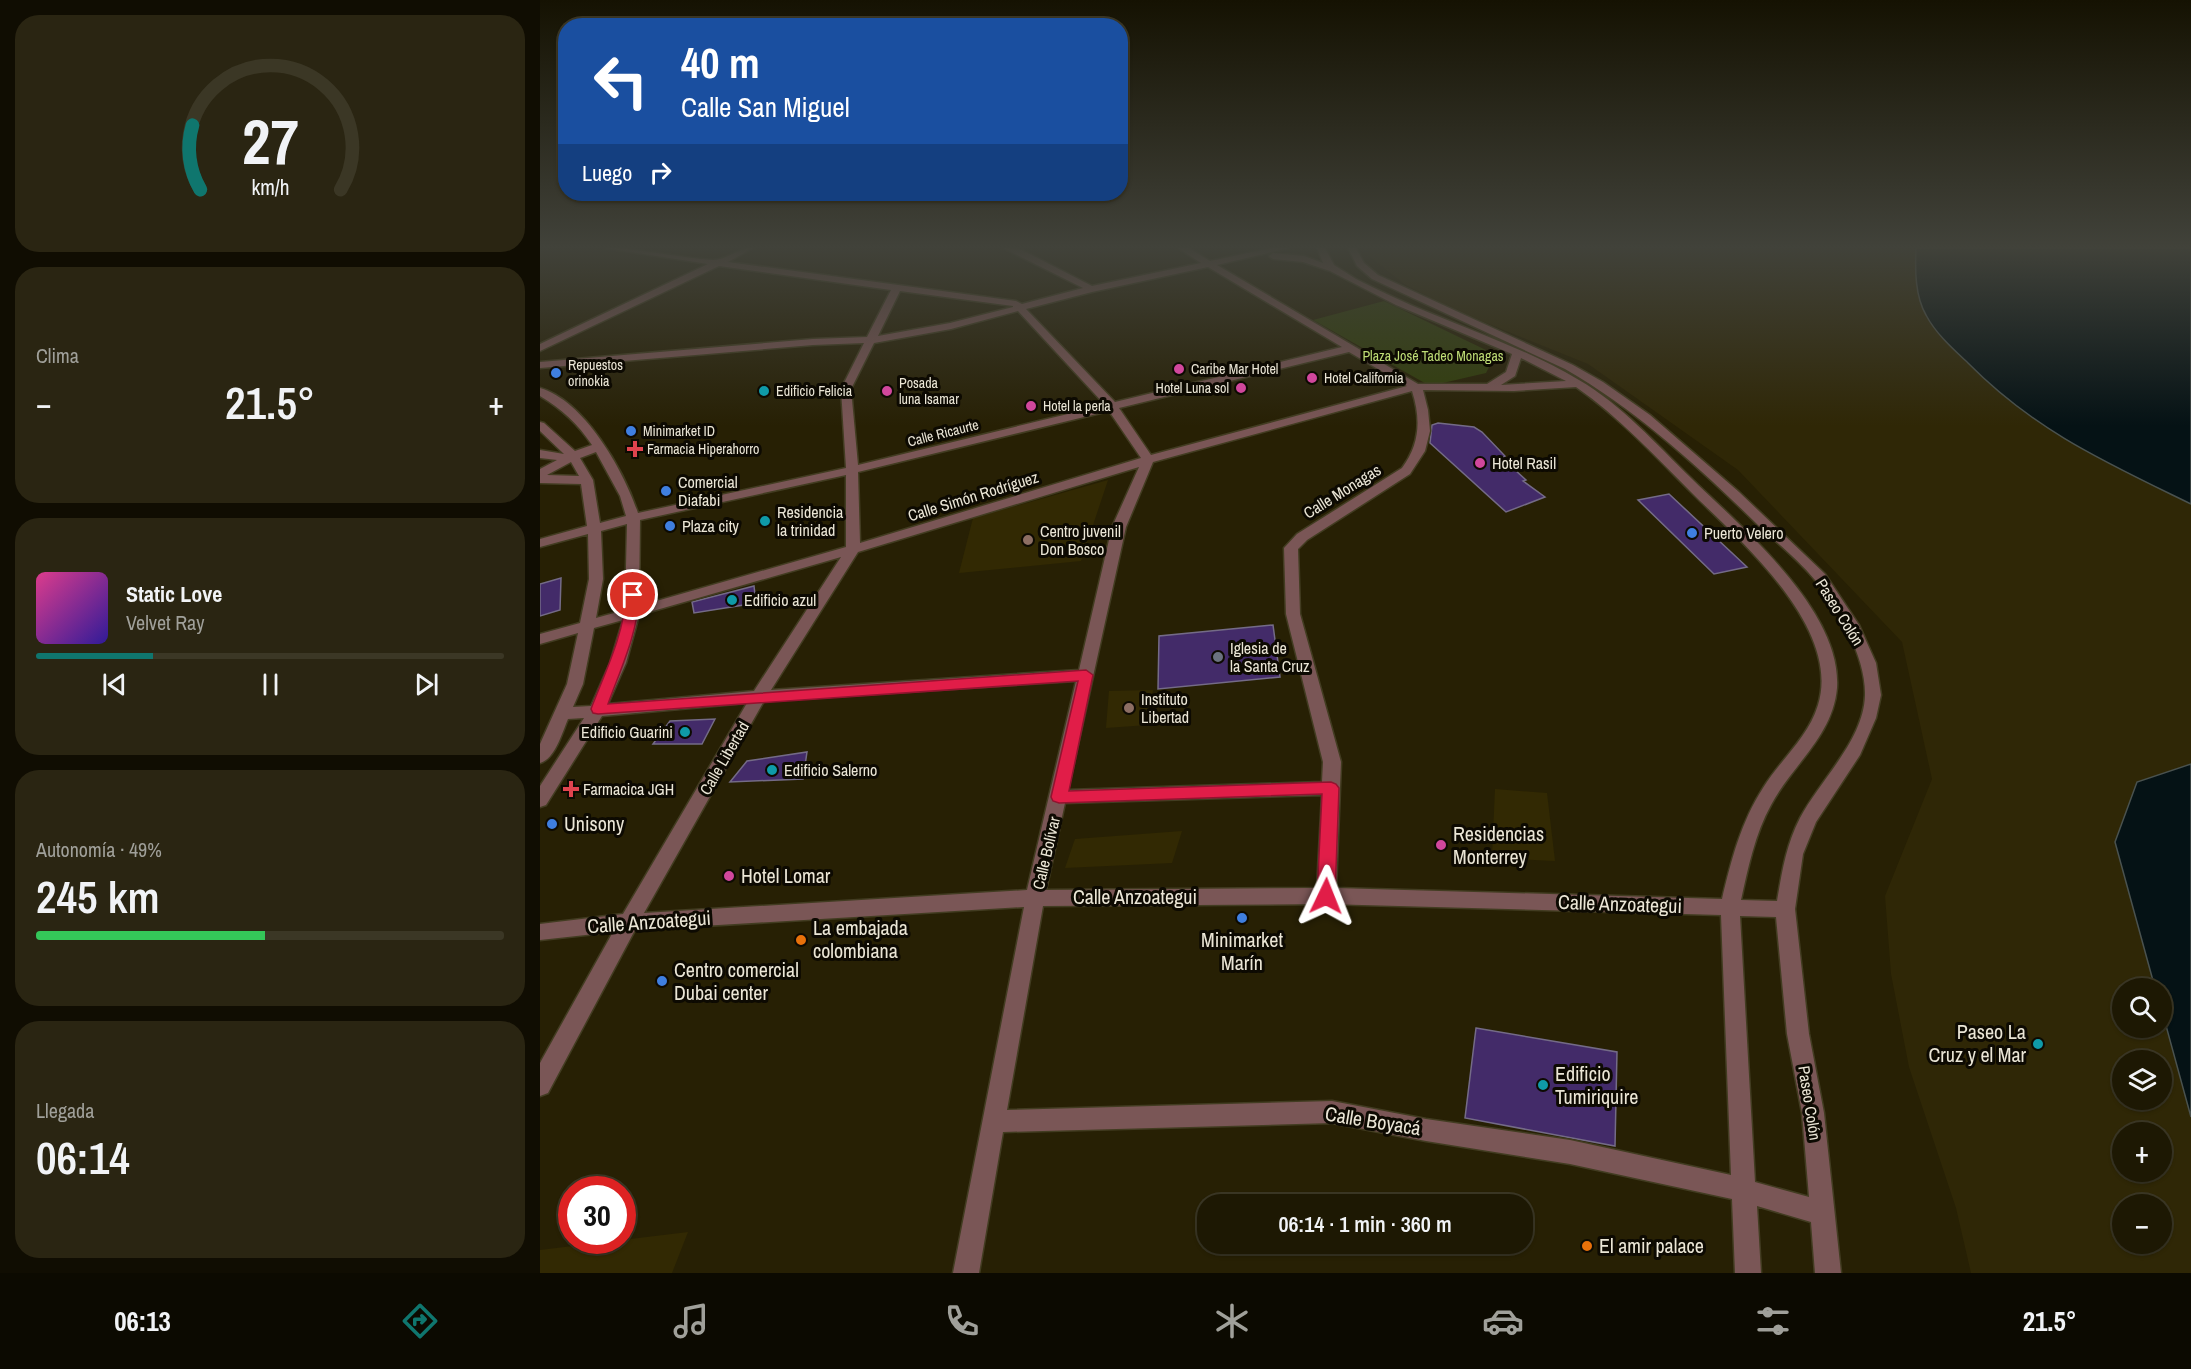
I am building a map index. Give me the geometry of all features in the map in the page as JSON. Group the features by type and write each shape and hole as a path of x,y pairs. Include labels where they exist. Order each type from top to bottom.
{"street":[{"path":"540,348 627,307"},
{"path":"853,549 852,470 846,389 887,307"},
{"path":"540,365 813,342 872,340 951,326 1015,307"},
{"path":"1021,307 1112,406 1148,460"},
{"path":"1282,307 1416,387"},
{"name":"Paseo Colón","path":"1406,307 1516,353 1578,384 1667,460 1782,580 1802,606 1828,662 1828,705 1812,737 1770,791 1740,862 1730,907 1748,1273"},
{"name":"Paseo Colón","path":"1442,307 1533,348 1599,384 1646,417 1735,495 1820,577 1835,597 1862,645 1868,663 1873,695 1868,718 1854,751 1808,820 1794,855 1785,909 1798,1034 1813,1113 1828,1273"},
{"name":"Calle Ricaurte","path":"540,543 633,518 852,470 1352,348"},
{"path":"1489,386 1511,374 1516,353"},
{"name":"Calle Simón Rodríguez","path":"540,639 853,549 1148,460 1416,387 1514,388 1578,384"},
{"name":"Calle Monagas","path":"1326,896 1332,762 1293,614 1292,548 1302,537 1406,471 1418,457 1425,416 1416,387"},
{"path":"540,391 563,405 584,425 626,496 633,518 632,614 618,663 598,709 540,800"},
{"path":"540,424 587,480 594,528 596,579 576,684 547,747 540,757"},
{"path":"540,474 570,457 599,447"},
{"path":"540,454 570,457"},
{"name":"Calle Bolívar","path":"966,1273 1035,898 1119,527 1148,460"},
{"path":"540,479 587,480"},
{"name":"Calle Libertad","path":"540,1085 629,922 759,696 853,549"},
{"path":"561,714 759,696 1086,675"},
{"path":"1059,797 1331,788"},
{"name":"Calle Anzoategui","path":"540,932 629,922 1035,898 1326,896 1785,909"},
{"name":"Calle Boyacá","path":"995,1121 1332,1112 1426,1130 1570,1152 1718,1183 1823,1213"}],"shaded area":[{"path":"2191,307 2191,504 2073,444 2019,408 1993,387 1945,341 1922,308"},
{"name":"Centro juvenil Don Bosco","path":"1108,480 1081,561 959,573 973,518"},
{"name":"Instituto Libertad","path":"1153,690 1148,725 1106,728 1109,691"},
{"path":"2191,764 2191,1117 2169,1038 2172,1038 2172,978 2152,978 2115,842 2137,782"},
{"path":"1495,789 1547,793 1555,861 1492,858"},
{"path":"1182,831 1172,863 1065,868 1075,839"},
{"path":"688,1232 672,1273 540,1273 540,1250 558,1248 558,1254 636,1254 636,1238"}],"green space":[{"name":"Plaza José Tadeo Monagas","path":"1360,307 1397,307 1488,351 1490,365 1486,373 1430,386 1313,320"}],"sand":[{"path":"1449,307 1984,307 2191,502 2191,764 2137,782 2115,842 2152,978 2112,978 2112,1038 2169,1038 2191,1117 2191,1273 1971,1273 1956,1208 1909,1067 1891,974 1885,896 1932,779 1902,642 1738,470 1588,364"}],"building":[{"name":"Hotel Rasil","path":"1438,423 1474,427 1482,432 1505,456 1502,458 1526,480 1523,481 1545,497 1506,512 1430,443 1432,425"},
{"name":"Puerto Velero","path":"1669,494 1747,567 1714,574 1638,500"},
{"path":"561,578 560,610 540,616 540,584"},
{"name":"Edificio azul","path":"754,586 756,603 694,613 692,602"},
{"name":"Iglesia de la Santa Cruz","path":"1273,625 1280,677 1158,689 1159,636"},
{"name":"Edificio Guarini","path":"715,719 702,744 653,744 670,721"},
{"name":"Edificio Salerno","path":"807,752 803,779 730,782 747,761"},
{"name":"Edificio Tumiriquire","path":"1476,1028 1617,1052 1615,1146 1465,1118"}],"place":[{"name":"Caribe Mar Hotel","path":"1179,369"},
{"name":"Repuestos orinokia","path":"556,373"},
{"name":"Hotel California","path":"1312,378"},
{"name":"Hotel Luna sol","path":"1241,388"},
{"name":"Edificio Felicia","path":"764,391"},
{"name":"Posada luna Isamar","path":"887,391"},
{"name":"Hotel la perla","path":"1031,406"},
{"name":"Minimarket ID","path":"631,431"},
{"name":"Farmacia Hiperahorro","path":"635,449"},
{"name":"Hotel Rasil","path":"1480,463"},
{"name":"Comercial Diafabi","path":"666,491"},
{"name":"Residencia la trinidad","path":"765,521"},
{"name":"Plaza city","path":"670,526"},
{"name":"Puerto Velero","path":"1692,533"},
{"name":"Centro juvenil Don Bosco","path":"1028,540"},
{"name":"Edificio azul","path":"732,600"},
{"name":"Iglesia de la Santa Cruz","path":"1218,657"},
{"name":"Instituto Libertad","path":"1129,708"},
{"name":"Edificio Guarini","path":"685,732"},
{"name":"Edificio Salerno","path":"772,770"},
{"name":"Farmacica JGH","path":"571,789"},
{"name":"Unisony","path":"552,824"},
{"name":"Residencias Monterrey","path":"1441,845"},
{"name":"Hotel Lomar","path":"729,876"},
{"name":"Minimarket Marín","path":"1242,918"},
{"name":"La embajada colombiana","path":"801,940"},
{"name":"Centro comercial Dubai center","path":"662,981"},
{"name":"Paseo La Cruz y el Mar","path":"2038,1044"},
{"name":"Edificio Tumiriquire","path":"1543,1085"},
{"name":"El amir palace","path":"1587,1246"}],"route":[{"path":"633,595 632,614 627,634 618,663 598,709 1086,675 1059,797 1331,788 1326,896"}]}
